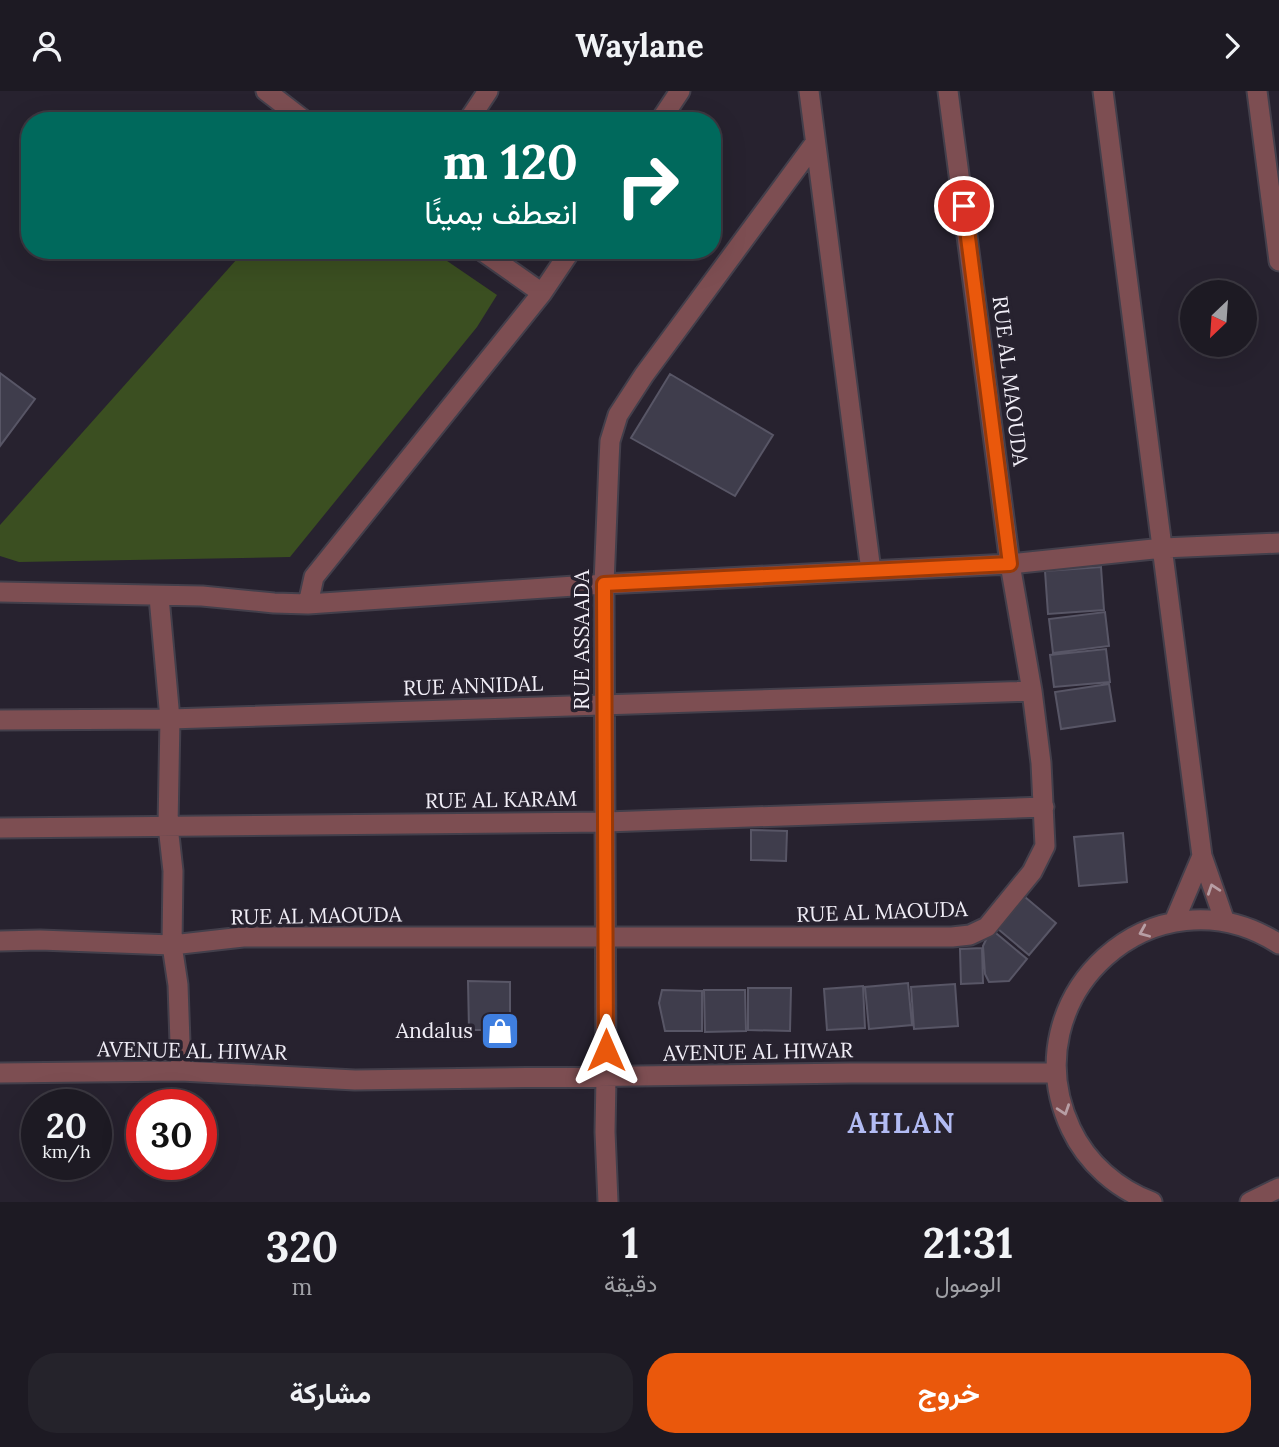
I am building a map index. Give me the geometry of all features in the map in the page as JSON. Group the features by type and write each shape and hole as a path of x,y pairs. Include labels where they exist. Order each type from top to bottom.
{"street":[{"path":"266,91 293,112"},
{"path":"474,112 488,91"},
{"path":"666,112 681,91"},
{"path":"809,91 871,571"},
{"name":"RUE AL MAOUDA","path":"0,941 172,945 243,937 803,939 970,935 987,927 1032,872 1045,846 1044,807 1032,691 1010,564 948,91"},
{"path":"1103,91 1202,856 1225,922"},
{"path":"1257,91 1279,261"},
{"name":"RUE ASSAADA","path":"608,1202 605,1132 607,1077 604,584 609,451 618,415 644,375 815,143"},
{"path":"494,259 542,293"},
{"path":"307,604 314,577 542,293 565,259"},
{"path":"0,592 202,596 307,604 604,584 1010,564 1163,548 1279,543"},
{"path":"159,597 170,719 168,826 173,871 172,945 177,985 181,1071"},
{"name":"RUE ANNIDAL","path":"0,720 170,719 1032,691"},
{"name":"RUE AL KARAM","path":"0,828 606,822 1044,807"},
{"path":"1174,922 1202,856"},
{"path":"1152,1202 1125,1197 1077,1142 1062,1109 1055,1073 1056,1043 1064,1014 1077,987 1096,964 1119,944 1146,930 1174,922 1225,922 1263,934 1279,944"},
{"name":"AVENUE AL HIWAR","path":"0,1073 181,1071 355,1080 1055,1073"},
{"path":"1250,1202 1279,1188"}],"green space":[{"path":"237,259 444,259 497,295 477,327 290,557 19,562 0,556 0,525"}],"building":[{"path":"0,373 35,399 0,446"},
{"path":"670,374 773,435 735,496 631,438"},
{"path":"1101,567 1104,610 1048,614 1045,571"},
{"path":"1105,612 1109,646 1053,653 1049,619"},
{"path":"1106,649 1110,682 1054,687 1050,655"},
{"path":"1109,684 1115,721 1061,729 1055,692"},
{"path":"751,830 787,831 786,861 751,860"},
{"path":"1123,833 1127,882 1079,886 1074,837"},
{"path":"1019,892 1056,923 1029,955 992,924"},
{"path":"991,929 1027,959 1009,981 989,982 985,974 983,946"},
{"path":"982,948 983,983 961,984 960,949"},
{"path":"468,981 510,982 510,1030 469,1030"},
{"path":"908,983 912,1025 869,1029 865,987"},
{"path":"955,984 958,1026 914,1029 911,987"},
{"path":"863,986 865,1028 827,1030 824,989"},
{"path":"748,988 791,988 790,1031 748,1030"},
{"path":"662,990 702,991 702,1031 665,1031 659,1003"},
{"path":"704,990 745,990 746,1031 705,1032"}],"place":[{"name":"Andalus","path":"500,1031"}],"district":[{"name":"AHLAN","path":"902,1123"}],"route":[{"path":"606,1050 604,584 1010,564 964,206"}]}
